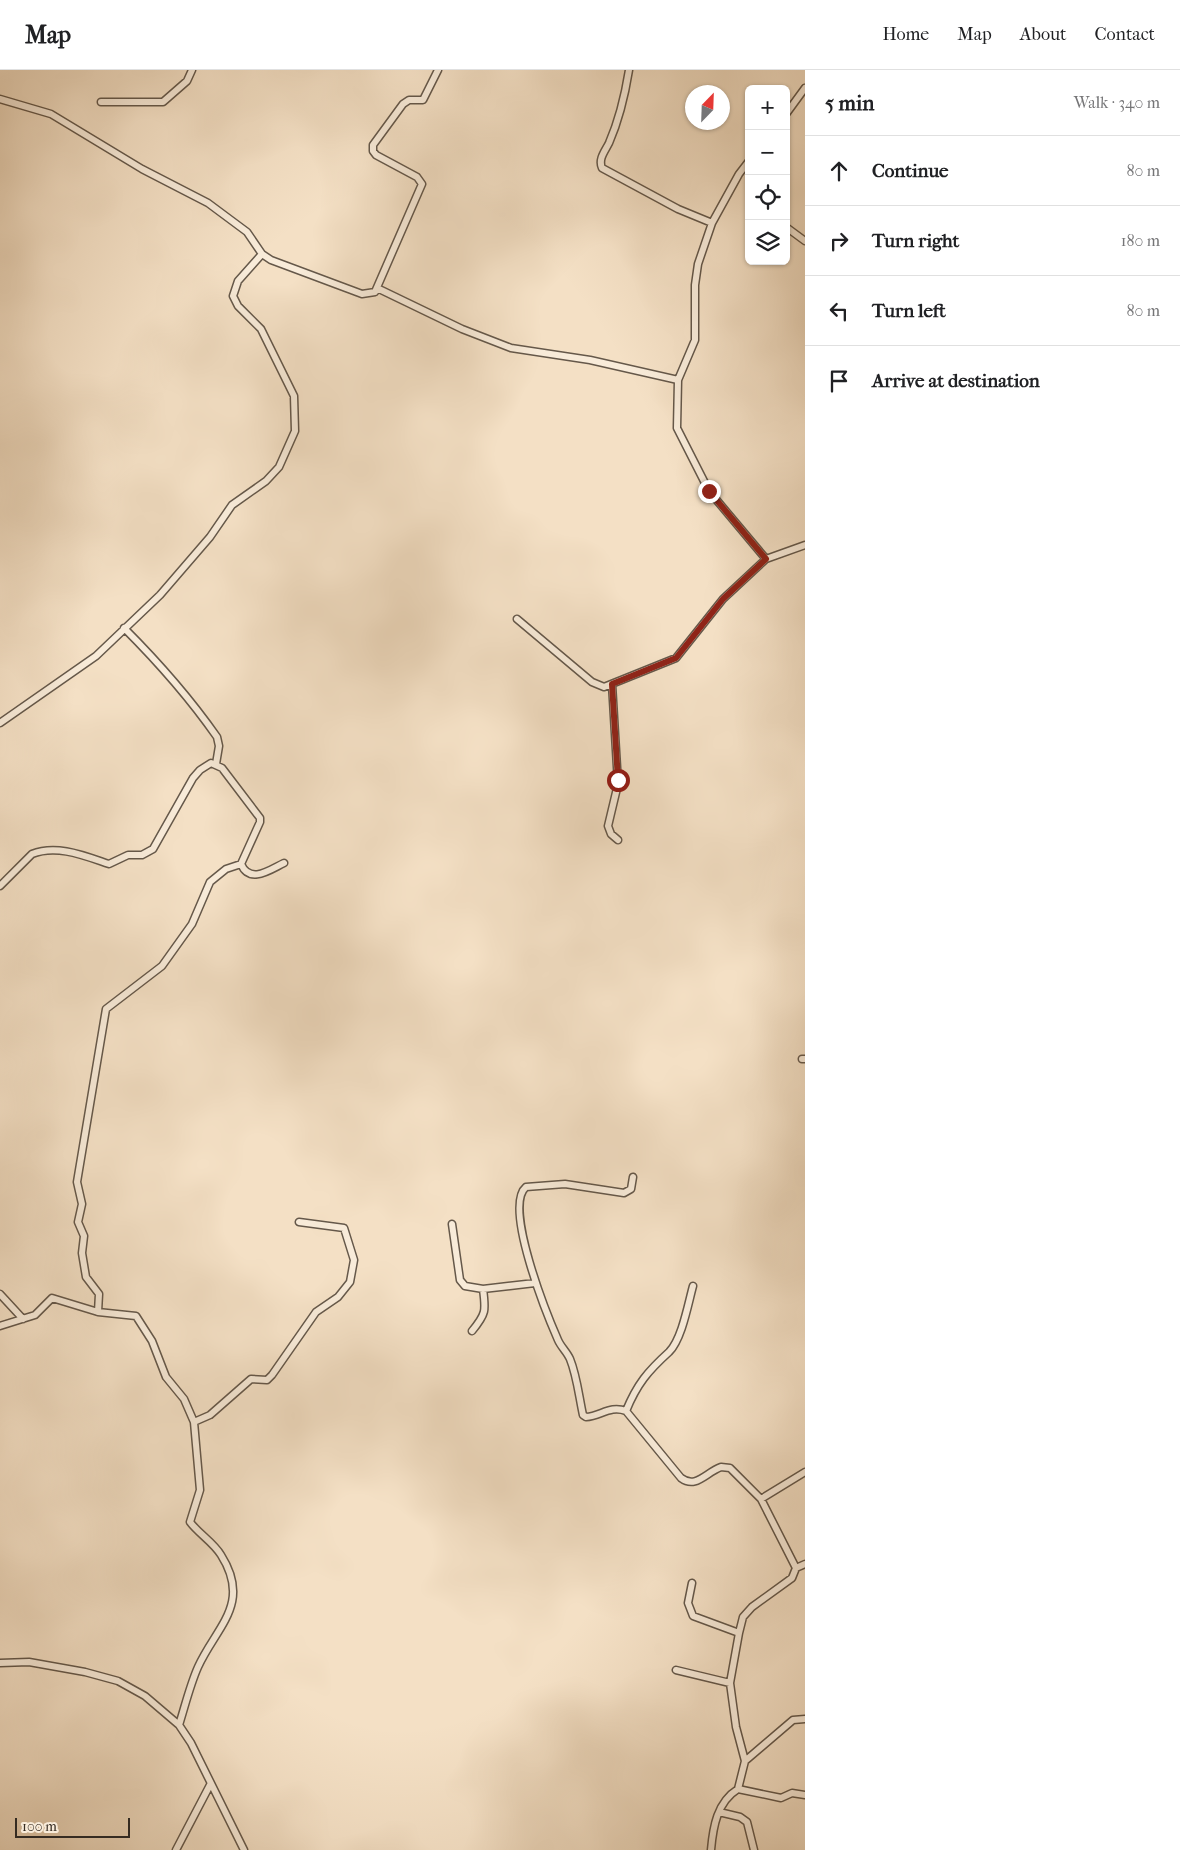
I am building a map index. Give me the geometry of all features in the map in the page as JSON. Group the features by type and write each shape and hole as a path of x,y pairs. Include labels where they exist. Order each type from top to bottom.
{"street":[{"path":"101,102 162,102 188,79 192,70"},
{"path":"0,99 51,114 142,169 208,202 247,232 262,254 282,264 362,294 370,294 375,292 377,288 422,184 417,177 376,155 373,151 374,145 403,104 409,100 423,100 438,70"},
{"path":"630,70 615,128 601,158 602,168 678,209 712,222"},
{"path":"790,109 805,88"},
{"path":"745,166 738,174 712,222 698,264 695,285 695,340 678,380 677,428 679,436 709,491 766,559"},
{"path":"790,230 805,241"},
{"path":"0,723 96,656 160,595 210,537 232,505 275,474 295,431 294,396 261,329 238,306 233,296 238,281 262,254"},
{"path":"377,288 462,329 511,348 590,360 678,380"},
{"path":"517,619 592,682 604,687 676,658 723,599 766,559 805,545"},
{"path":"124,628 152,660 171,676 214,732 219,746 216,764"},
{"path":"612,684 618,784 608,826 610,834 618,840"},
{"path":"0,886 32,854 38,852 69,851 109,864 128,855 149,852 158,843 193,778 206,765 216,764 222,768 260,818 260,822 241,864 226,869 210,882 192,924 162,966 106,1010 77,1182 82,1204 78,1222 84,1236 82,1253 86,1277 99,1294 98,1312"},
{"path":"241,864 249,873 261,875 284,863"},
{"path":"633,1176 631,1189 624,1193 565,1184 532,1185 523,1189 520,1196 521,1224 530,1267 559,1342 570,1360 583,1415 586,1417 592,1416 613,1408 626,1411 681,1478 688,1482 694,1483 724,1466 730,1468 761,1499 796,1568"},
{"path":"194,1422 210,1415 251,1379 267,1380 316,1312 338,1297 350,1282 354,1260 344,1228 299,1222"},
{"path":"452,1224 460,1280 465,1286 472,1289 483,1289 535,1283"},
{"path":"626,1411 635,1389 657,1361 669,1351 685,1317 692,1286"},
{"path":"472,1330 484,1316 486,1309 483,1289"},
{"path":"0,1294 23,1319"},
{"path":"0,1326 35,1315 52,1298 112,1315 129,1314 139,1319 152,1341 166,1376 184,1400 194,1422 200,1490 190,1522 222,1556 232,1586 232,1608 198,1668 179,1725"},
{"path":"761,1499 805,1472"},
{"path":"710,1850 715,1819 730,1794 738,1788 745,1761 734,1719 730,1683 743,1617 752,1606 792,1578 796,1568 805,1564"},
{"path":"692,1583 688,1603 694,1616 739,1633"},
{"path":"0,1664 30,1662 48,1664 118,1681 145,1696 179,1725 191,1743 210,1785 244,1850"},
{"path":"676,1670 730,1683"},
{"path":"745,1761 793,1720 805,1719"},
{"path":"176,1850 210,1785"},
{"path":"738,1788 781,1798 792,1793 805,1795"},
{"path":"719,1812 740,1816 747,1822 754,1850"}],"route":[{"path":"618,780 612,684 646,670 667,664 676,658 723,599 745,576 766,559 709,491"}]}
